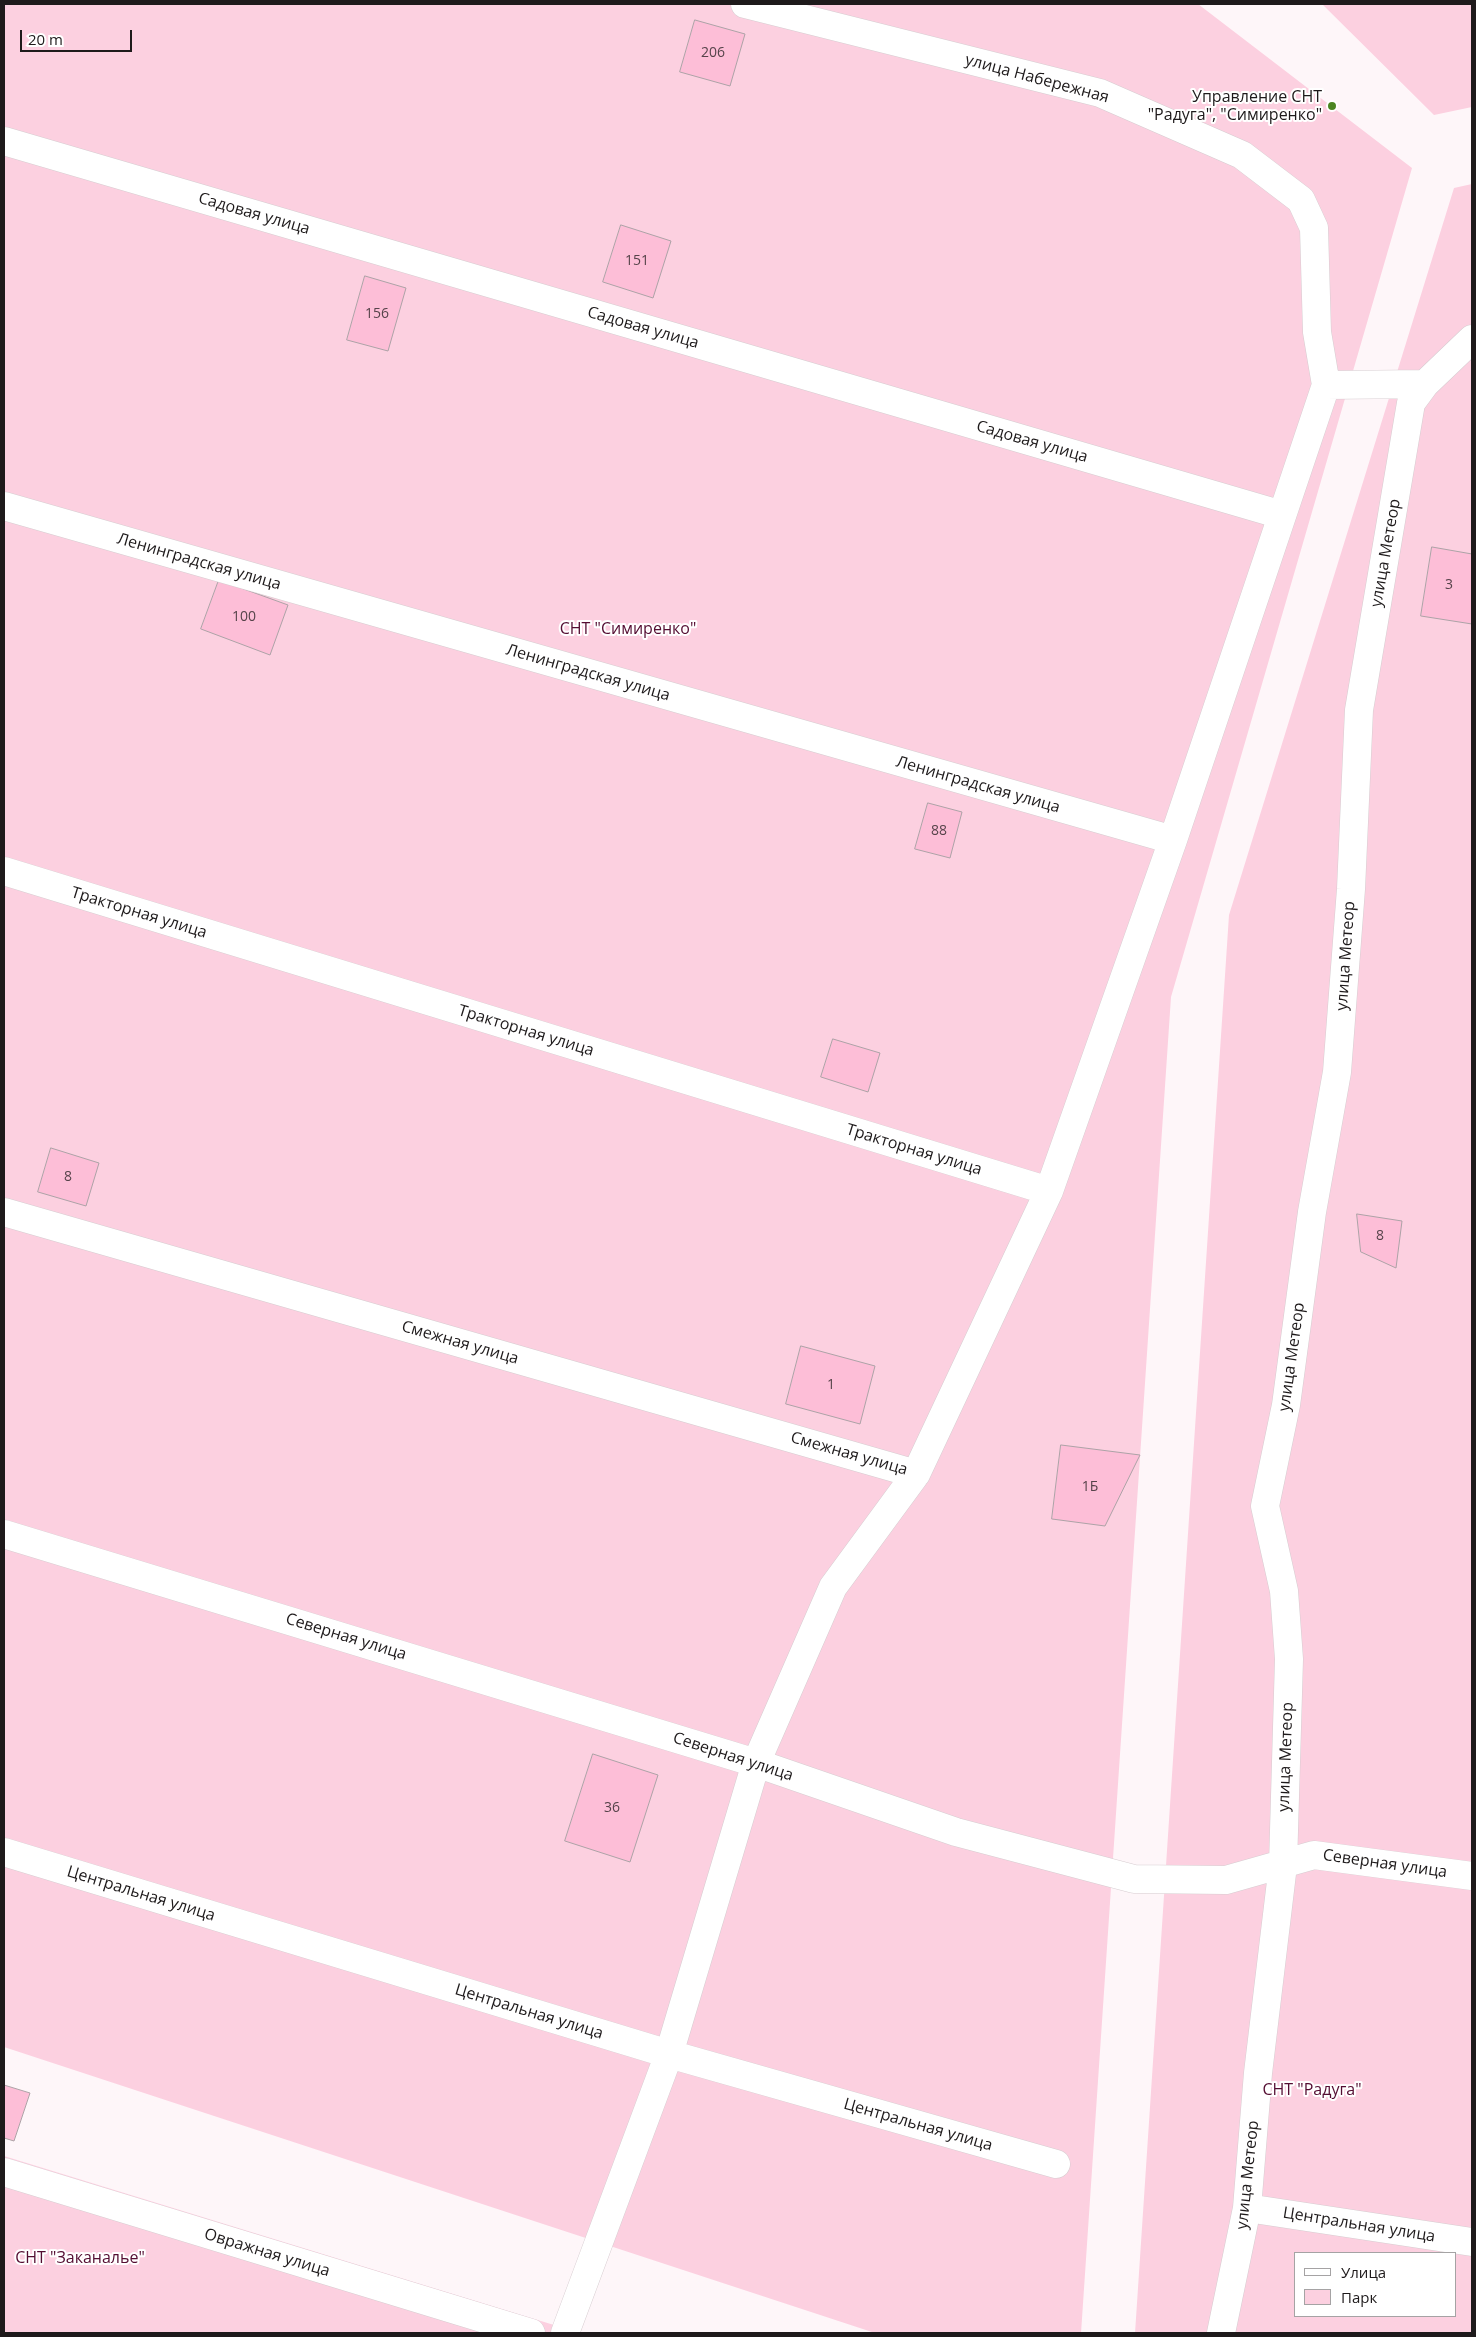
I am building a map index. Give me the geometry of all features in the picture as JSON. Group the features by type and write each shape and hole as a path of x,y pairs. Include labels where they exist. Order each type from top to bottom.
{"street":[{"name":"улица Набережная","path":"745,4 1100,93 1242,155 1301,200 1314,228 1317,332 1326,385"},
{"name":"Садовая улица","path":"4,141 1282,516"},
{"name":"улица Метеор","path":"1221,2333 1247,2208 1258,2073 1283,1865 1289,1659 1284,1591 1265,1506 1286,1405 1312,1212 1337,1072 1351,889 1359,710 1411,403 1425,384 1472,339"},
{"path":"565,2333 669,2054 756,1763 833,1587 916,1474 1049,1192 1173,840 1326,385 1425,384"},
{"name":"Ленинградская улица","path":"4,506 1173,840"},
{"name":"Тракторная улица","path":"4,871 1049,1192"},
{"name":"Смежная улица","path":"4,1212 916,1474"},
{"name":"Северная улица","path":"4,1534 756,1763 956,1832 1134,1879 1226,1880 1314,1855 1472,1876"},
{"name":"Центральная улица","path":"4,1852 669,2054 1056,2164"},
{"name":"Овражная улица","path":"4,2172 531,2333"},
{"name":"Центральная улица","path":"1247,2208 1472,2242"}],"green space":[{"name":"СНТ \"Симиренко\"","path":"4,4 1198,4 1412,168 1171,997 1081,2333 875,2333 4,2047"},
{"path":"1322,4 1472,4 1472,107 1434,115"},
{"name":"СНТ \"Радуга\"","path":"1472,184 1472,2333 1135,2333 1229,915 1454,188"},
{"name":"СНТ \"Заканалье\"","path":"4,2156 580,2333 4,2333"}],"building":[{"path":"695,20 745,34 730,86 680,72"},
{"path":"621,225 671,241 653,298 603,282"},
{"path":"365,276 406,288 388,351 347,340"},
{"path":"1432,547 1472,554 1472,624 1421,616"},
{"path":"219,580 288,605 270,655 201,629"},
{"path":"928,803 962,812 950,858 915,849"},
{"path":"833,1039 880,1053 868,1092 821,1077"},
{"path":"51,1148 99,1163 86,1206 38,1192"},
{"path":"1357,1214 1402,1221 1396,1268 1361,1252"},
{"path":"801,1346 875,1366 860,1424 786,1404"},
{"path":"1061,1445 1140,1455 1105,1526 1052,1519"},
{"path":"593,1754 658,1775 630,1862 565,1841"},
{"path":"4,2085 30,2093 14,2141 4,2138"}],"place":[{"name":"Управление СНТ \"Радуга\", \"Симиренко\"","path":"1332,106"}]}
